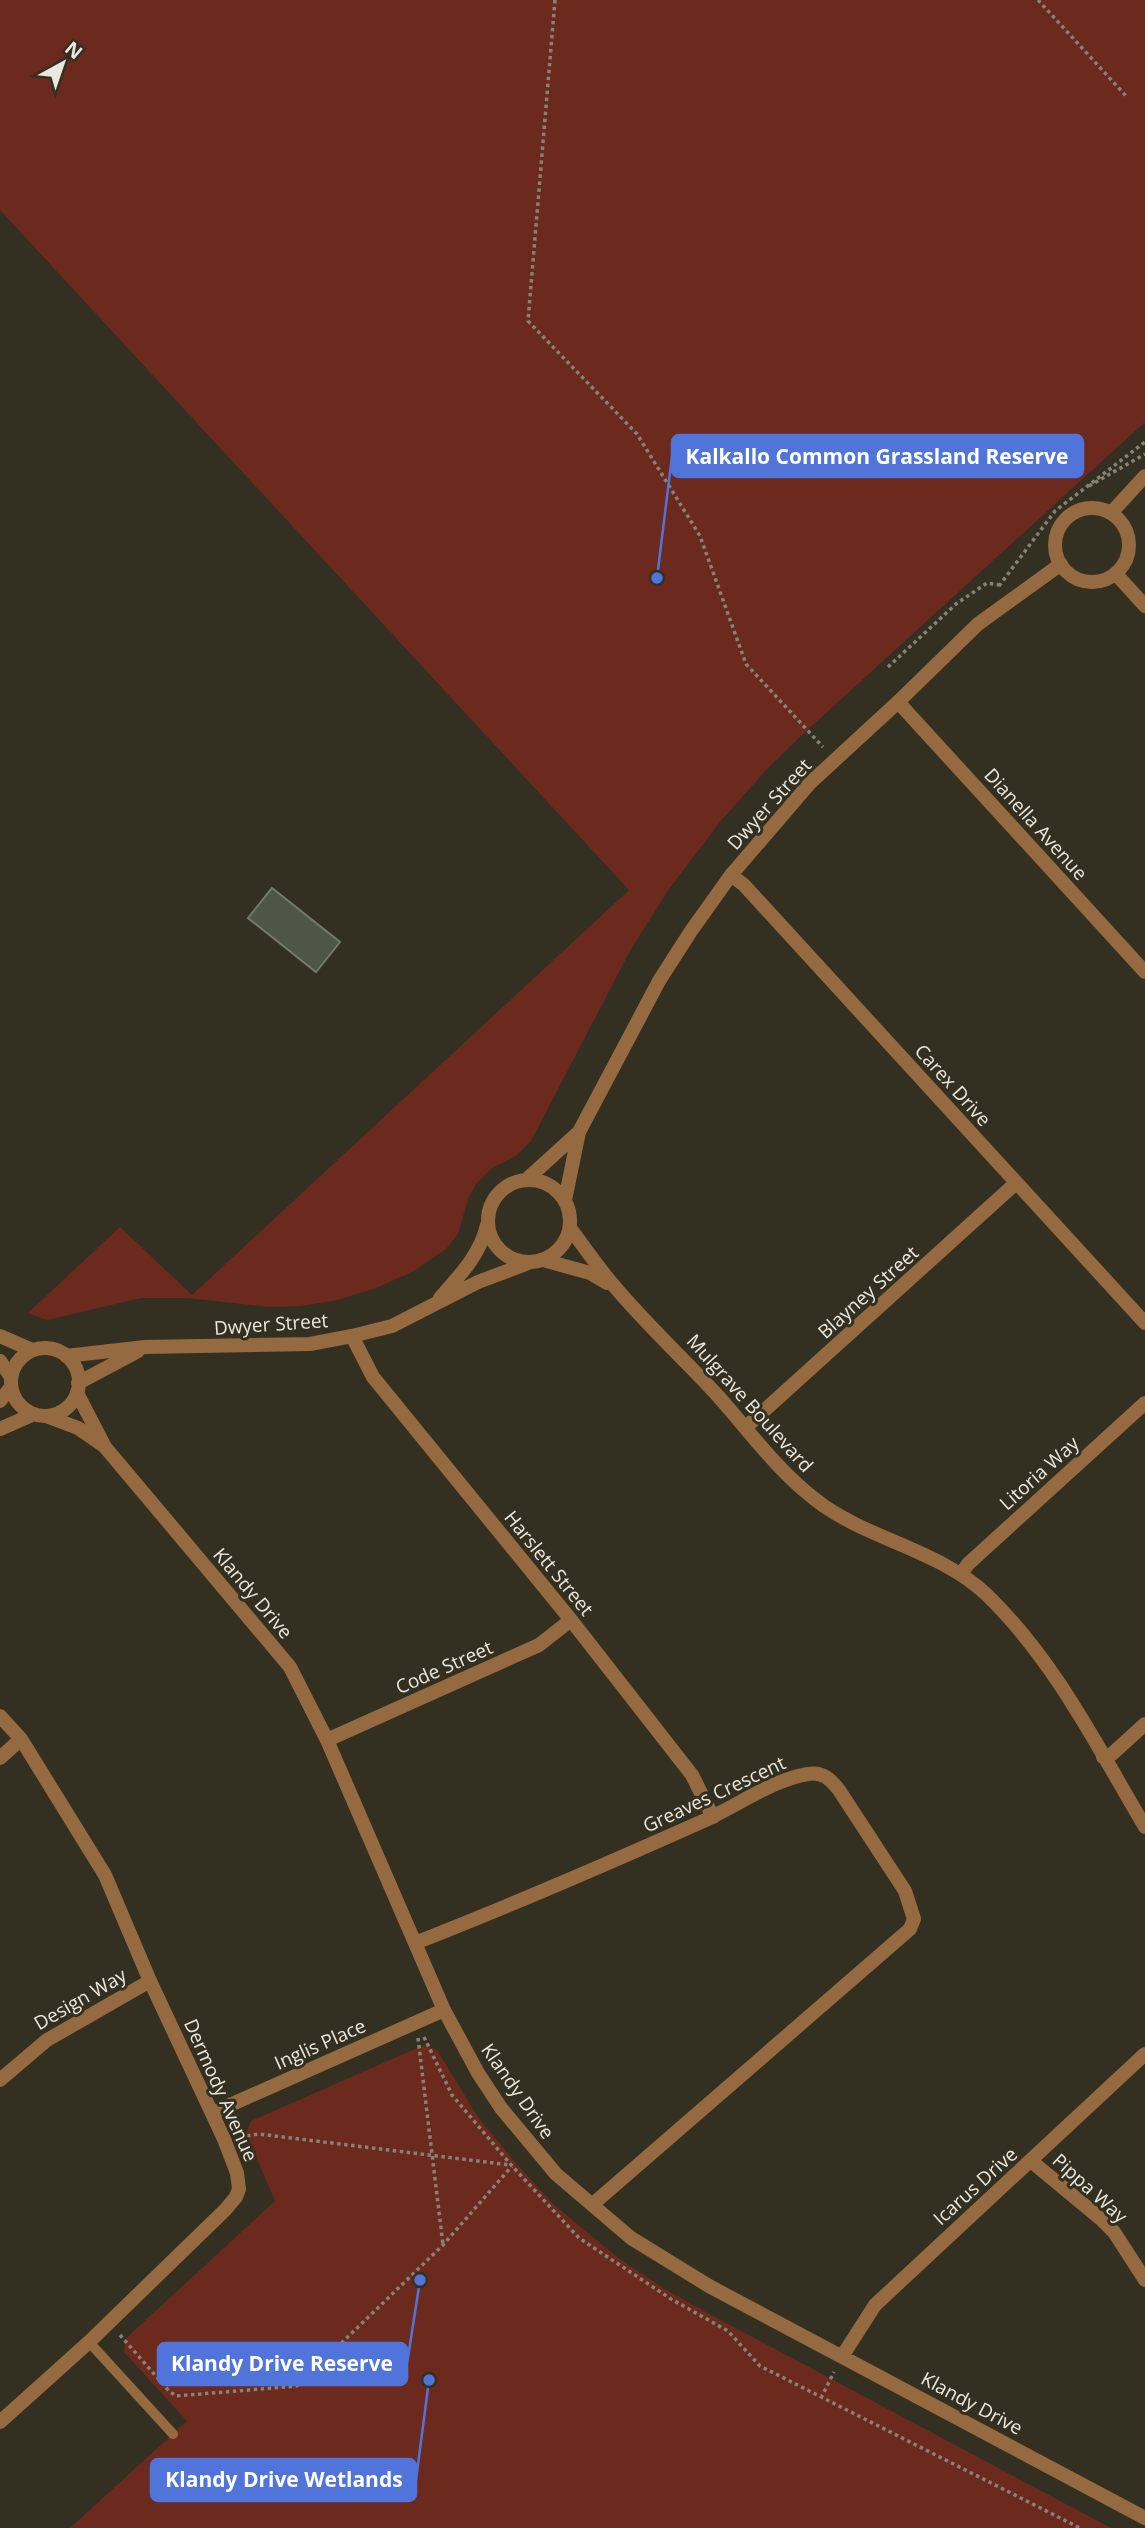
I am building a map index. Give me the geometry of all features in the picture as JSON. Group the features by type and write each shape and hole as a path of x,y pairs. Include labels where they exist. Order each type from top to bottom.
{"street":[{"path":"1111,513 1145,476"},
{"path":"1091,508 1111,513 1121,522 1127,533 1129,546 1127,559 1116,574 1105,580 1079,580 1061,564 1055,547 1057,533 1062,522 1079,510 1091,508"},
{"name":"Dwyer Street","path":"565,1200 579,1132 659,981 731,875 810,783 978,624 1061,564"},
{"path":"1116,574 1145,606"},
{"name":"Dianella Avenue","path":"898,702 1145,972"},
{"name":"Carex Drive","path":"731,875 744,885 1145,1323"},
{"name":"Dwyer Street","path":"526,1180 579,1132"},
{"path":"526,1180 549,1184 565,1200 571,1219 561,1248 537,1261 509,1257 500,1250 490,1231 488,1220 492,1203 502,1189 526,1180"},
{"name":"Blayney Street","path":"746,1427 1016,1183"},
{"name":"Dwyer Street","path":"434,1304 468,1267 483,1241 488,1220"},
{"name":"Mulgrave Boulevard","path":"570,1228 617,1289 746,1427 784,1474 825,1507 961,1574 994,1602 1038,1653 1068,1695 1145,1827"},
{"name":"Dwyer Street","path":"66,1356 145,1347 310,1344 352,1336 392,1326 478,1282 537,1261"},
{"name":"Mulgrave Boulevard","path":"537,1261 590,1273 617,1289"},
{"path":"0,1336 33,1350"},
{"name":"Harslett Street","path":"352,1336 373,1377 692,1775 713,1817"},
{"name":"Dwyer Street","path":"78,1388 145,1347"},
{"path":"0,1401 11,1382 18,1361 33,1350 50,1348 66,1356 75,1368 78,1388 65,1409 0,1429"},
{"path":"0,1361 19,1404 40,1415"},
{"name":"Klandy Drive","path":"78,1388 105,1447 290,1667 327,1740 444,2010 478,2073 523,2137 556,2174 631,2238 699,2280 1145,2518"},
{"name":"Litoria Way","path":"961,1574 968,1564 1145,1403"},
{"name":"Klandy Drive","path":"40,1415 78,1429 105,1447"},
{"name":"Code Street","path":"327,1740 539,1645 570,1620"},
{"name":"Dermody Avenue","path":"0,1716 20,1740 105,1875 150,1981 224,2139 239,2180 236,2197 89,2342 0,2422"},
{"path":"1103,1757 1112,1754 1145,1724"},
{"path":"0,1758 20,1740"},
{"name":"Greaves Crescent","path":"415,1943 535,1896 713,1817 790,1777 813,1773 829,1777 905,1891 914,1919 910,1929 593,2204"},
{"name":"Design Way","path":"0,2080 47,2040 150,1981"},
{"name":"Inglis Place","path":"212,2113 444,2010"},
{"name":"Icarus Drive","path":"843,2355 875,2305 1145,2054"},
{"name":"Pippa Way","path":"1031,2161 1108,2225 1145,2280"}],"lane":[{"path":"89,2342 173,2434"}],"path":[{"path":"555,0 528,321 637,434 700,536 746,664 836,761"},
{"path":"1038,0 1127,97"},
{"path":"888,667 956,604 987,583 1000,584 1055,511 1145,442"},
{"path":"1072,496 1145,454"},
{"path":"417,2022 430,2154 443,2245"},
{"path":"109,2321 176,2396 297,2386 443,2245 512,2166 258,2134 224,2139"},
{"path":"821,2398 843,2355"}],"shaded area":[{"path":"0,0 1145,0 1145,422 803,734 765,771 720,822 669,889 631,949 531,1141 516,1156 492,1168 476,1184 468,1199 458,1234 446,1249 412,1272 376,1288 338,1300 301,1306 269,1307 188,1298 141,1298 47,1320 28,1313 120,1227 192,1295 629,890 0,210"},
{"path":"424,2045 437,2050 478,2117 553,2204 617,2257 663,2288 713,2316 1111,2528 70,2528 187,2421 124,2352 125,2339 275,2201 246,2133 251,2121"}],"building":[{"path":"272,888 340,942 316,972 248,918"}],"place":[{"name":"Kalkallo Common Grassland Reserve","path":"657,578"},
{"name":"Klandy Drive Reserve","path":"420,2280"},
{"name":"Klandy Drive Wetlands","path":"429,2380"}]}
